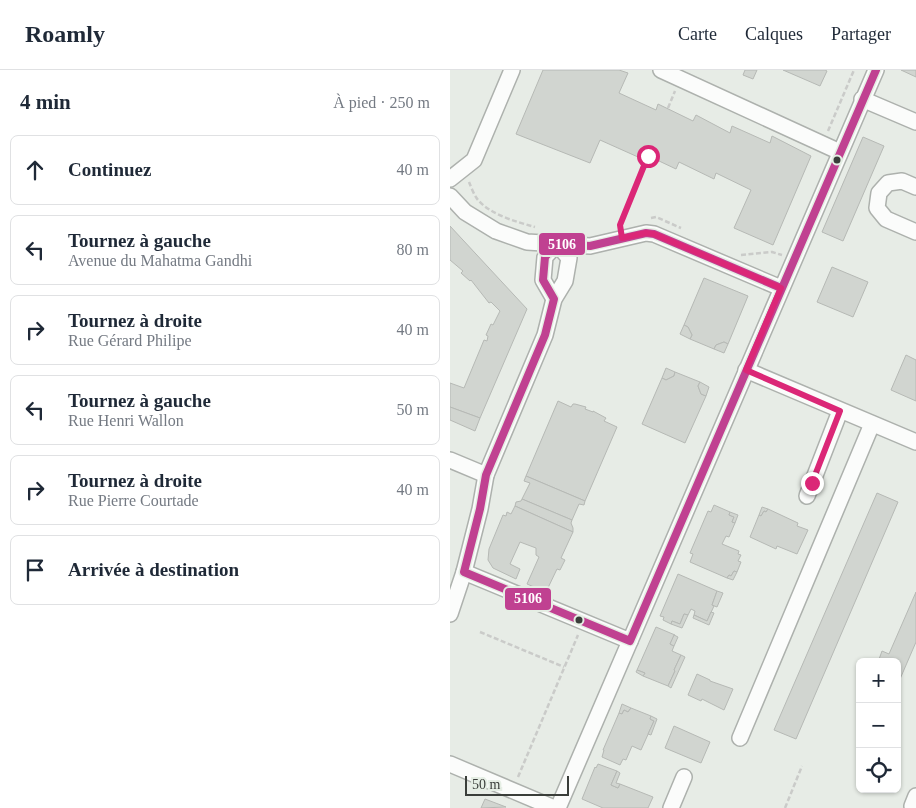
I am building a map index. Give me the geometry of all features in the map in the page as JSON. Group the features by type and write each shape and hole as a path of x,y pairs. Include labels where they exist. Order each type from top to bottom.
{"street":[{"path":"450,179 474,160 512,70"},
{"path":"661,70 840,152"},
{"path":"558,808 876,70"},
{"path":"862,99 916,122"},
{"path":"916,187 902,181 888,183 878,193 877,208 886,219 916,232"},
{"path":"450,196 465,212 496,231 527,242 590,246 646,233 654,234 781,288"},
{"path":"554,299 543,280 545,257 557,244"},
{"path":"450,614 464,572 480,509 486,476 545,335 554,299 565,281 570,258 557,244"},
{"path":"746,370 916,442"},
{"path":"807,496 840,411"},
{"path":"740,738 872,424"},
{"path":"450,460 486,476"},
{"path":"464,572 630,641"},
{"path":"450,764 554,808"},
{"path":"671,808 684,776"},
{"path":"916,796 912,806 916,808"}],"path":[{"path":"822,144 854,70"},
{"path":"622,238 620,225 648,156"},
{"path":"512,790 584,622"},
{"path":"480,632 564,667"},
{"path":"785,808 802,766"}],"building":[{"path":"543,70 619,70 628,73 619,93 656,110 658,104 693,121 696,115 730,133 732,126 770,143 772,136 811,156 773,245 734,228 751,190 716,173 714,179 679,162 676,169 640,152 638,157 600,140 590,163 516,134"},
{"path":"745,70 757,70 753,79 743,75"},
{"path":"783,70 825,70 827,71 820,86"},
{"path":"901,70 916,70 916,77"},
{"path":"863,137 884,146 843,241 822,232"},
{"path":"450,226 527,309 480,418 450,407 450,383 464,388 484,340 487,341 488,336 486,335 491,324 493,325 500,311 491,302 489,303 471,280 461,273 463,271 450,260"},
{"path":"832,267 868,282 853,317 817,302"},
{"path":"704,278 748,296 728,344 724,342 716,345 714,349 690,339 692,335 688,327 684,325"},
{"path":"684,325 688,327 692,335 690,339 680,334"},
{"path":"724,342 728,344 724,353 714,349 716,345"},
{"path":"906,355 916,360 916,401 891,390"},
{"path":"666,368 675,372 674,376 666,380 662,378"},
{"path":"675,372 700,382 698,386 701,394 706,396 685,443 642,424 662,378 666,380 674,376"},
{"path":"700,382 709,387 706,396 701,394 698,386"},
{"path":"558,401 571,407 575,404 586,407 585,409 606,418 604,421 617,427 585,501 526,476"},
{"path":"450,407 480,418 475,431 450,420"},
{"path":"526,476 585,501 584,505 579,504 572,520 522,499 530,483 524,481"},
{"path":"877,493 898,502 796,739 774,730"},
{"path":"522,499 572,520 573,532 515,506 516,502"},
{"path":"714,505 730,512 729,515 734,517 732,522 735,523 729,537 726,536 722,544 739,551 738,554 741,555 738,561 741,562 737,572 734,571 727,578 690,562 693,554 690,553 708,511 711,512"},
{"path":"515,506 573,532 561,558 565,560 560,570 557,569 546,592 527,584 539,557 536,555 536,548 520,542 510,564 520,569 516,579 493,568 488,560 489,549 503,515 506,516 507,512 511,514"},
{"path":"762,507 768,509 761,516 759,515"},
{"path":"768,509 798,523 797,526 808,530 797,554 777,546 776,549 750,537 759,515 761,516"},
{"path":"730,512 738,515 735,523 732,522 734,517 729,515"},
{"path":"734,571 737,572 733,580 727,578 729,575 731,576"},
{"path":"678,574 717,591 712,605 714,606 707,621 694,615 695,611 691,609 688,615 684,614 680,624 672,621 671,624 663,620 664,617 660,616"},
{"path":"717,591 723,593 717,607 712,605"},
{"path":"916,592 916,642 901,677 901,658 879,658 882,651 889,654"},
{"path":"711,612 714,613 709,625 693,618 694,615 707,621"},
{"path":"684,614 688,615 682,628 671,624 672,621 680,624"},
{"path":"656,627 675,635 670,644 674,646 672,651 681,655 668,686 643,676 645,673 637,670"},
{"path":"674,635 678,637 674,646 670,644"},
{"path":"681,655 685,657 671,688 668,686"},
{"path":"637,670 645,673 643,676 636,672"},
{"path":"697,674 733,689 724,710 702,699 701,701 688,695"},
{"path":"622,704 631,708 628,712 624,710 622,714 619,713"},
{"path":"631,708 651,716 650,719 654,721 641,750 632,746 626,760 623,759 620,765 602,757 603,750 619,713 622,714 624,710 628,712"},
{"path":"651,716 657,719 651,735 648,734 654,721 650,719"},
{"path":"674,726 710,742 701,763 665,748"},
{"path":"598,764 617,771 611,785 618,788 620,784 653,797 648,808 603,808 582,799"},
{"path":"617,771 620,773 616,783 620,784 618,788 611,785"},
{"path":"485,799 506,807 481,808"}],"transit line":[{"name":"5106","path":"781,288 654,234 646,233 590,246 557,244 545,257 543,280 554,299 545,335 486,475 480,509 464,572 630,641 876,70"}],"route":[{"path":"648,156 620,225 622,238 646,233 654,234 781,288 746,370 840,411 812,483"}]}
